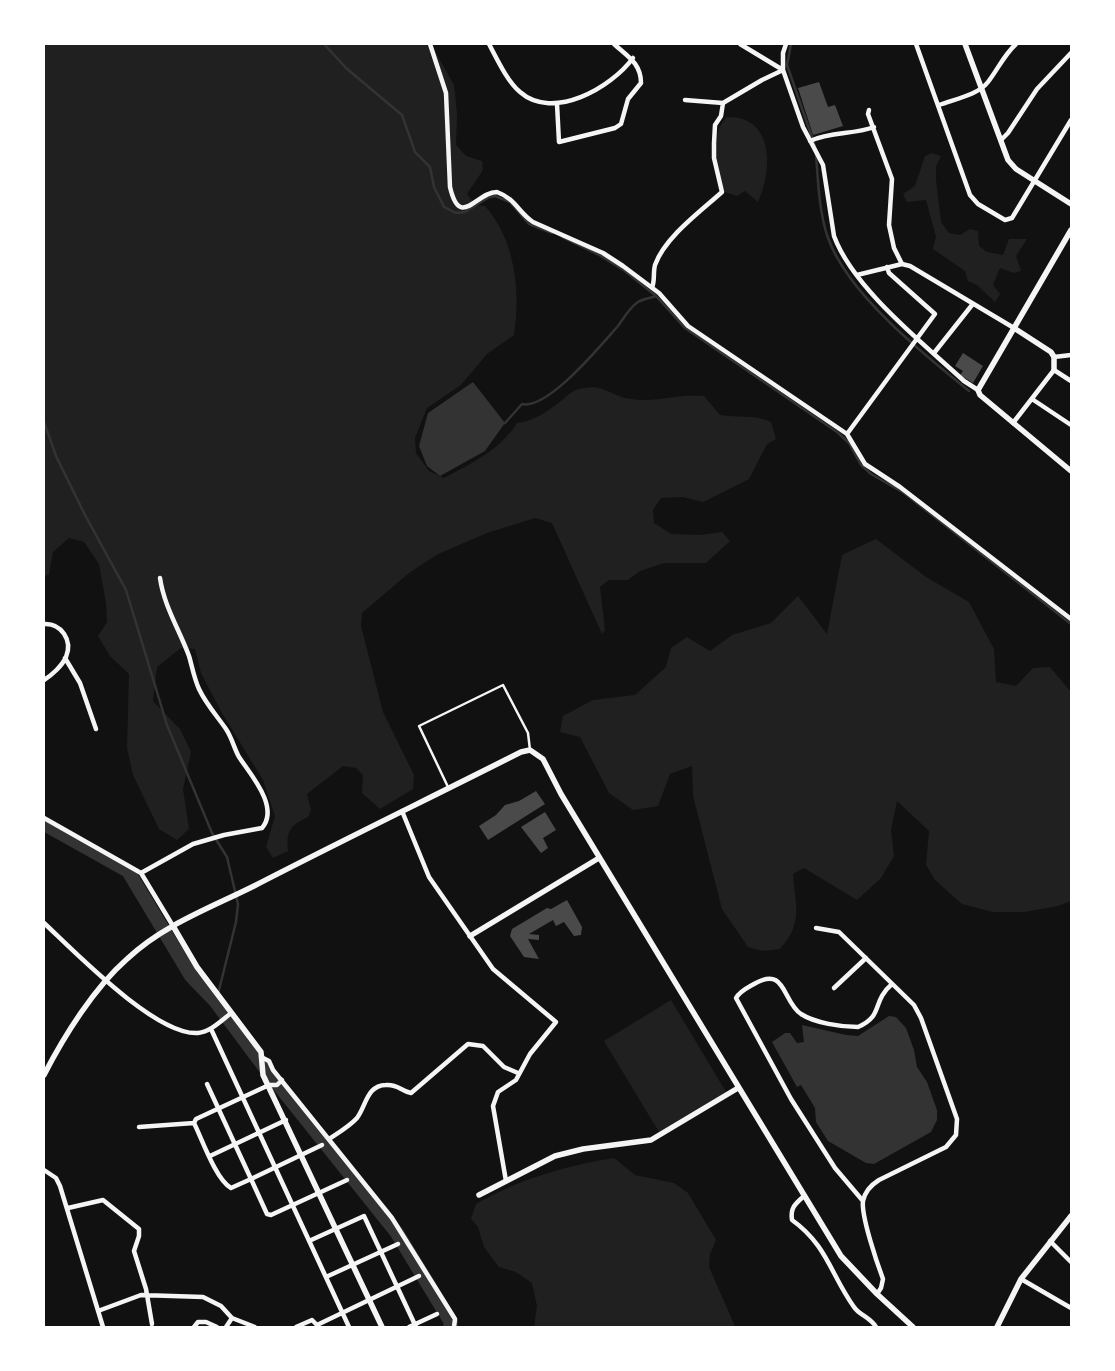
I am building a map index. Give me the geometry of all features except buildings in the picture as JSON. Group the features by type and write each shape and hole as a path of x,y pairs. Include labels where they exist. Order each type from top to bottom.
{"street":[{"path":"430,44 446,94 450,188 457,205 463,208 471,206 490,192 503,194 515,202 526,218 603,253 652,288 688,326 846,434 865,464 900,487 1071,619"},
{"path":"489,44 518,91 529,99 541,103 556,104 596,89 612,79 633,58"},
{"path":"556,104 559,142 615,128 621,124 628,99 642,82 633,58 614,44"},
{"path":"740,44 783,70"},
{"path":"786,44 783,53 783,70 810,141 823,165 834,236 838,246 858,275 917,338 964,381 978,390 980,395 1071,471"},
{"path":"916,44 970,195 978,204 1005,220 1012,218 1071,120"},
{"path":"965,44 1008,160 1016,169 1071,204"},
{"path":"939,105 982,88 988,82 1004,55 1016,44"},
{"path":"1001,140 1008,133 1037,89 1071,54"},
{"path":"685,100 724,103 762,80 783,70"},
{"path":"652,288 655,266 659,259 681,229 722,192 714,158 714,143 715,125 724,103"},
{"path":"869,110 892,179 889,225 894,248 902,264"},
{"path":"810,141 832,133 859,133 874,127"},
{"path":"978,390 1071,230"},
{"path":"858,275 902,264 927,274 972,305 1014,328 1050,352 1054,357 1054,370 1013,423"},
{"path":"846,434 935,314 889,273 887,267"},
{"path":"934,353 972,305"},
{"path":"1054,357 1062,354 1071,355"},
{"path":"1054,370 1071,381"},
{"path":"1032,399 1071,425"},
{"path":"141,873 194,844 224,835 262,828 268,811 262,792 249,769 240,758 227,731 211,711 198,687 189,657 163,598 160,578"},
{"path":"44,624 54,624 62,629 67,641 65,658 44,680"},
{"path":"65,658 80,683 96,729"},
{"path":"44,1075 46,1066 105,981 126,959 150,940 173,926 402,811 521,752 530,750 543,759 561,794 599,858 840,1256 913,1327"},
{"path":"402,811 429,877 493,968 556,1022 536,1045 511,1084 498,1092 493,1106 506,1181"},
{"path":"44,818 141,873 197,967 230,1014 261,1052 263,1075 286,1120 382,1327"},
{"path":"470,936 599,858"},
{"path":"44,923 120,994 174,1028 186,1033 200,1034 211,1029 230,1014"},
{"path":"816,928 839,932 914,1006 921,1018 957,1119 958,1128 956,1135 946,1147 871,1185 863,1201 863,1210 883,1279 877,1294"},
{"path":"834,988 866,958"},
{"path":"863,1201 835,1168 791,1099 736,998 739,993 764,978 772,978 780,983 794,1008 807,1017 858,1027 873,1018 882,992 892,984"},
{"path":"211,1029 349,1327"},
{"path":"329,1140 356,1119 366,1098 373,1090 383,1084 398,1085 411,1092 468,1044 482,1046 504,1067 518,1073"},
{"path":"263,1062 270,1062 279,1082 329,1140 401,1232 455,1319 454,1327"},
{"path":"139,1127 194,1123 196,1119 279,1082"},
{"path":"206,1084 267,1214 271,1215 347,1180"},
{"path":"478,1195 555,1156 583,1149 651,1140 738,1088"},
{"path":"210,1156 286,1120"},
{"path":"194,1123 219,1176 231,1188 322,1145"},
{"path":"44,1170 56,1178 68,1208 103,1327"},
{"path":"804,1196 794,1204 791,1212 792,1220 808,1232 818,1243 855,1309 866,1315 876,1327"},
{"path":"68,1208 103,1200 139,1228 140,1236 134,1251 147,1294 152,1324"},
{"path":"309,1241 364,1216 415,1326"},
{"path":"997,1327 1021,1279 1071,1216"},
{"path":"1050,1241 1071,1262"},
{"path":"326,1277 398,1244"},
{"path":"298,1327 312,1320 318,1326 419,1276"},
{"path":"1021,1279 1071,1308"},
{"path":"98,1311 128,1298 147,1294 211,1299 232,1318 255,1327"},
{"path":"409,1327 415,1326 438,1314"},
{"path":"226,1327 232,1318"},
{"path":"194,1327 198,1322 206,1322 217,1327"}],"lane":[{"path":"448,789 419,726 470,700 502,685 528,733 530,750"}],"shaded area":[{"path":"44,44 431,44 454,85 457,114 456,145 466,156 482,161 483,170 467,194 475,205 485,206 503,234 513,267 517,301 514,335 487,354 461,385 427,408 415,438 416,453 429,471 444,478 485,455 502,441 517,423 540,415 572,392 585,388 600,388 623,397 641,400 695,395 704,396 720,415 752,417 771,422 776,439 767,444 749,479 703,502 683,497 661,498 653,510 654,523 671,534 700,535 722,532 730,541 706,563 664,563 640,571 628,580 609,580 600,587 605,630 602,634 552,523 535,518 487,533 438,554 409,573 362,613 361,626 383,712 414,775 413,789 380,809 362,793 363,775 356,768 343,766 307,794 311,810 308,817 293,826 288,838 288,851 273,858 266,847 275,816 263,780 222,713 201,673 195,649 181,648 157,667 153,701 180,729 191,752 183,789 189,829 177,840 159,829 133,775 127,748 129,674 110,656 98,636 107,622 106,603 99,564 84,542 69,538 53,552 49,574 44,577"},
{"path":"727,117 742,119 754,125 766,147 766,175 758,202 745,191 737,196 725,192 717,163 716,142 721,124"},
{"path":"932,153 941,156 936,166 936,180 941,222 949,233 960,235 970,229 978,231 979,246 987,252 1003,255 1009,239 1027,239 1016,256 1021,271 1014,273 1000,268 993,285 1000,294 995,302 977,285 968,281 965,271 933,249 936,237 926,200 907,202 903,194 915,186 925,156"},
{"path":"473,382 505,423 485,451 440,476 427,466 419,446 428,413"},
{"path":"876,539 926,577 969,602 994,649 996,682 1016,686 1033,668 1050,667 1071,692 1071,901 1058,906 1024,912 993,912 962,904 935,880 926,865 929,831 897,801 891,830 894,856 881,878 857,900 804,868 793,874 796,913 795,922 788,939 780,949 762,951 748,947 722,909 693,796 692,766 670,774 658,806 633,810 609,793 580,737 560,732 563,716 593,700 635,695 666,667 671,648 687,637 710,651 732,635 771,623 798,596 827,634 842,555"},
{"path":"671,1000 726,1092 659,1132 604,1041"},
{"path":"889,1016 896,1017 906,1028 914,1050 917,1067 927,1082 937,1110 937,1120 931,1132 874,1164 866,1163 828,1141 816,1122 815,1108 801,1085 797,1087 772,1042 785,1033 790,1033 797,1043 804,1042 802,1025 858,1036"},
{"path":"614,1158 635,1175 674,1183 688,1193 716,1240 710,1254 709,1267 734,1327 534,1327 537,1306 532,1283 516,1272 499,1267 484,1247 478,1227 471,1219 476,1204 509,1187 560,1169"}],"waterway":[{"path":"324,44 346,68 402,115 415,152 430,167 434,187 444,207 456,213 465,212 489,197 495,196 510,202 529,224 552,233"},
{"path":"791,44 787,65 815,146"},
{"path":"816,154 819,196 823,218 828,238 838,259 852,280 889,322 969,391"},
{"path":"562,237 601,256 625,271 656,296 685,328 837,432 849,443 861,465 871,474 904,493 1071,624"},
{"path":"505,423 522,404 533,403 546,397 559,387 599,347 635,304 656,296"},
{"path":"44,422 56,456 85,515 126,590 167,725 212,833 227,857 238,904 236,922 216,1002"},
{"path":"44,824 128,871 191,976 216,1002 269,1073 397,1233 451,1322 450,1327"}]}
